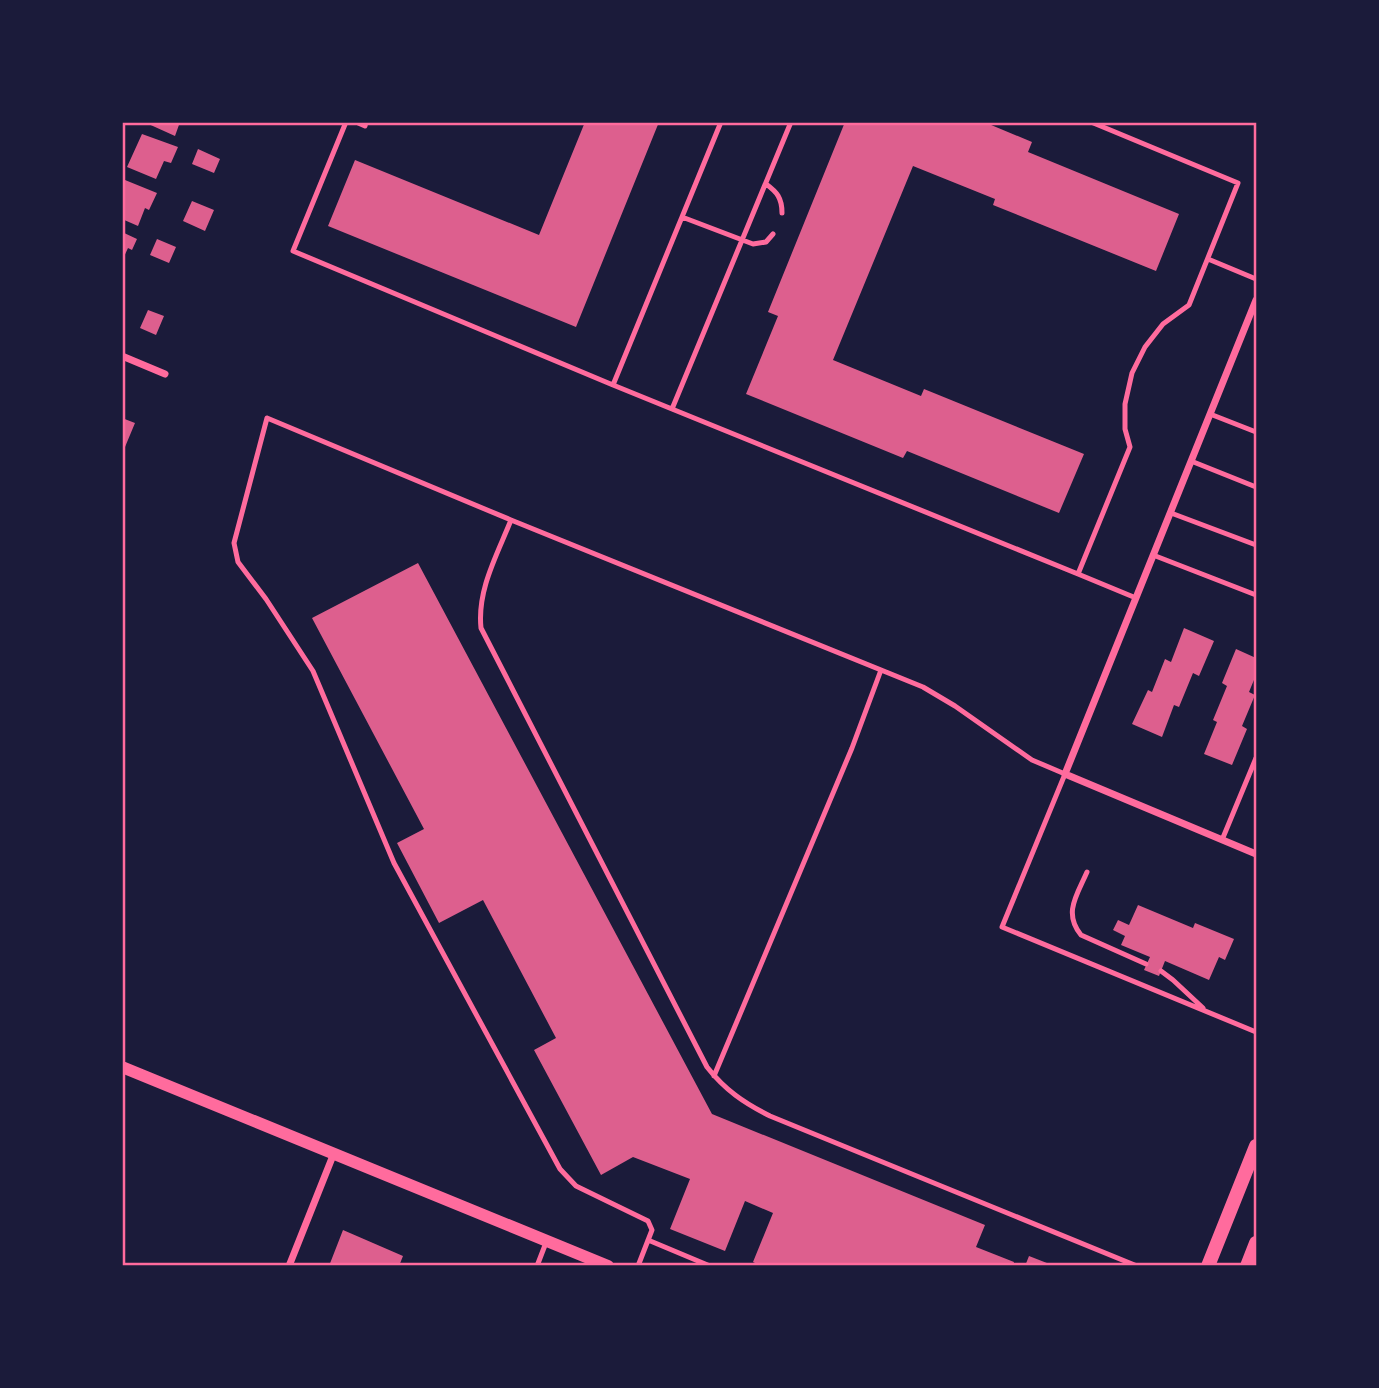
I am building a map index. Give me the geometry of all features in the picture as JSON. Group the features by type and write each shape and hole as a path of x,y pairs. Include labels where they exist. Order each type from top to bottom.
{"main road":[{"path":"1208,1265 1256,1146"},
{"path":"1247,1265 1256,1243"}],"street":[{"path":"1256,300 1065,774 1256,854"},
{"path":"122,356 165,374"},
{"path":"122,1067 608,1265"},
{"path":"289,1265 334,1153"}],"lane":[{"path":"346,122 293,251 613,385 1136,598"},
{"path":"356,122 365,126 366,122"},
{"path":"613,385 721,122"},
{"path":"672,409 790,122"},
{"path":"1078,575 1130,447 1125,429 1125,404 1132,373 1145,347 1163,324 1189,305 1238,183 1091,122"},
{"path":"766,184 782,200 782,212"},
{"path":"682,217 742,242 766,242 773,234"},
{"path":"1208,259 1256,279"},
{"path":"1210,414 1256,432"},
{"path":"638,1265 652,1230 648,1221 576,1186 560,1169 394,863 313,671 238,562 234,543 267,418 923,687 1032,760 1065,774 1002,926 1256,1032"},
{"path":"1191,461 1256,487"},
{"path":"1171,513 1256,545"},
{"path":"511,520 484,590 479,610 481,628 701,1055 723,1087 742,1102 771,1116 1137,1265"},
{"path":"1153,555 1256,595"},
{"path":"714,1076 852,748 881,670"},
{"path":"1222,840 1256,758"},
{"path":"1087,872 1072,906 1071,919 1075,928 1081,935 1146,964"},
{"path":"1161,971 1206,1011"},
{"path":"537,1265 547,1240"},
{"path":"648,1240 710,1265"}],"building":[{"path":"144,122 180,122 175,136"},
{"path":"585,122 659,122 576,327 328,226 355,160 539,235"},
{"path":"845,122 858,125 859,122 984,122 1032,142 1028,152 1179,214 1156,271 993,205 995,199 913,166 833,360 921,396 924,389 1084,454 1059,513 907,451 903,458 746,394 778,316 768,312"},
{"path":"142,134 178,147 171,163 164,161 156,179 127,167"},
{"path":"198,149 220,159 214,173 192,164"},
{"path":"125,180 157,193 149,210 145,208 138,226 122,219 122,186"},
{"path":"192,201 214,210 205,231 183,221"},
{"path":"122,232 137,239 132,250 128,248 122,261"},
{"path":"157,239 176,247 169,263 150,255"},
{"path":"148,310 164,316 156,335 140,328"},
{"path":"122,418 135,423 125,447 122,446"},
{"path":"418,563 712,1114 985,1225 976,1247 1014,1262 1013,1266 761,1266 753,1262 773,1213 745,1201 725,1251 670,1229 690,1179 633,1157 601,1175 534,1050 556,1038 483,900 439,923 397,843 424,829 312,618"},
{"path":"1184,628 1214,641 1199,676 1193,673 1179,707 1174,705 1162,737 1132,724 1148,690 1152,692 1165,659 1171,662"},
{"path":"1236,649 1256,658 1256,675 1249,692 1255,695 1242,726 1247,729 1232,765 1204,754 1217,722 1213,720 1227,686 1222,683"},
{"path":"1138,905 1193,928 1195,923 1234,939 1225,960 1219,957 1209,980 1165,961 1159,976 1144,970 1150,957 1121,945 1125,936 1113,930 1118,920 1129,925"},
{"path":"343,1230 403,1256 399,1266 329,1266"},
{"path":"1029,1256 1052,1265 1052,1266 1025,1266"}]}
